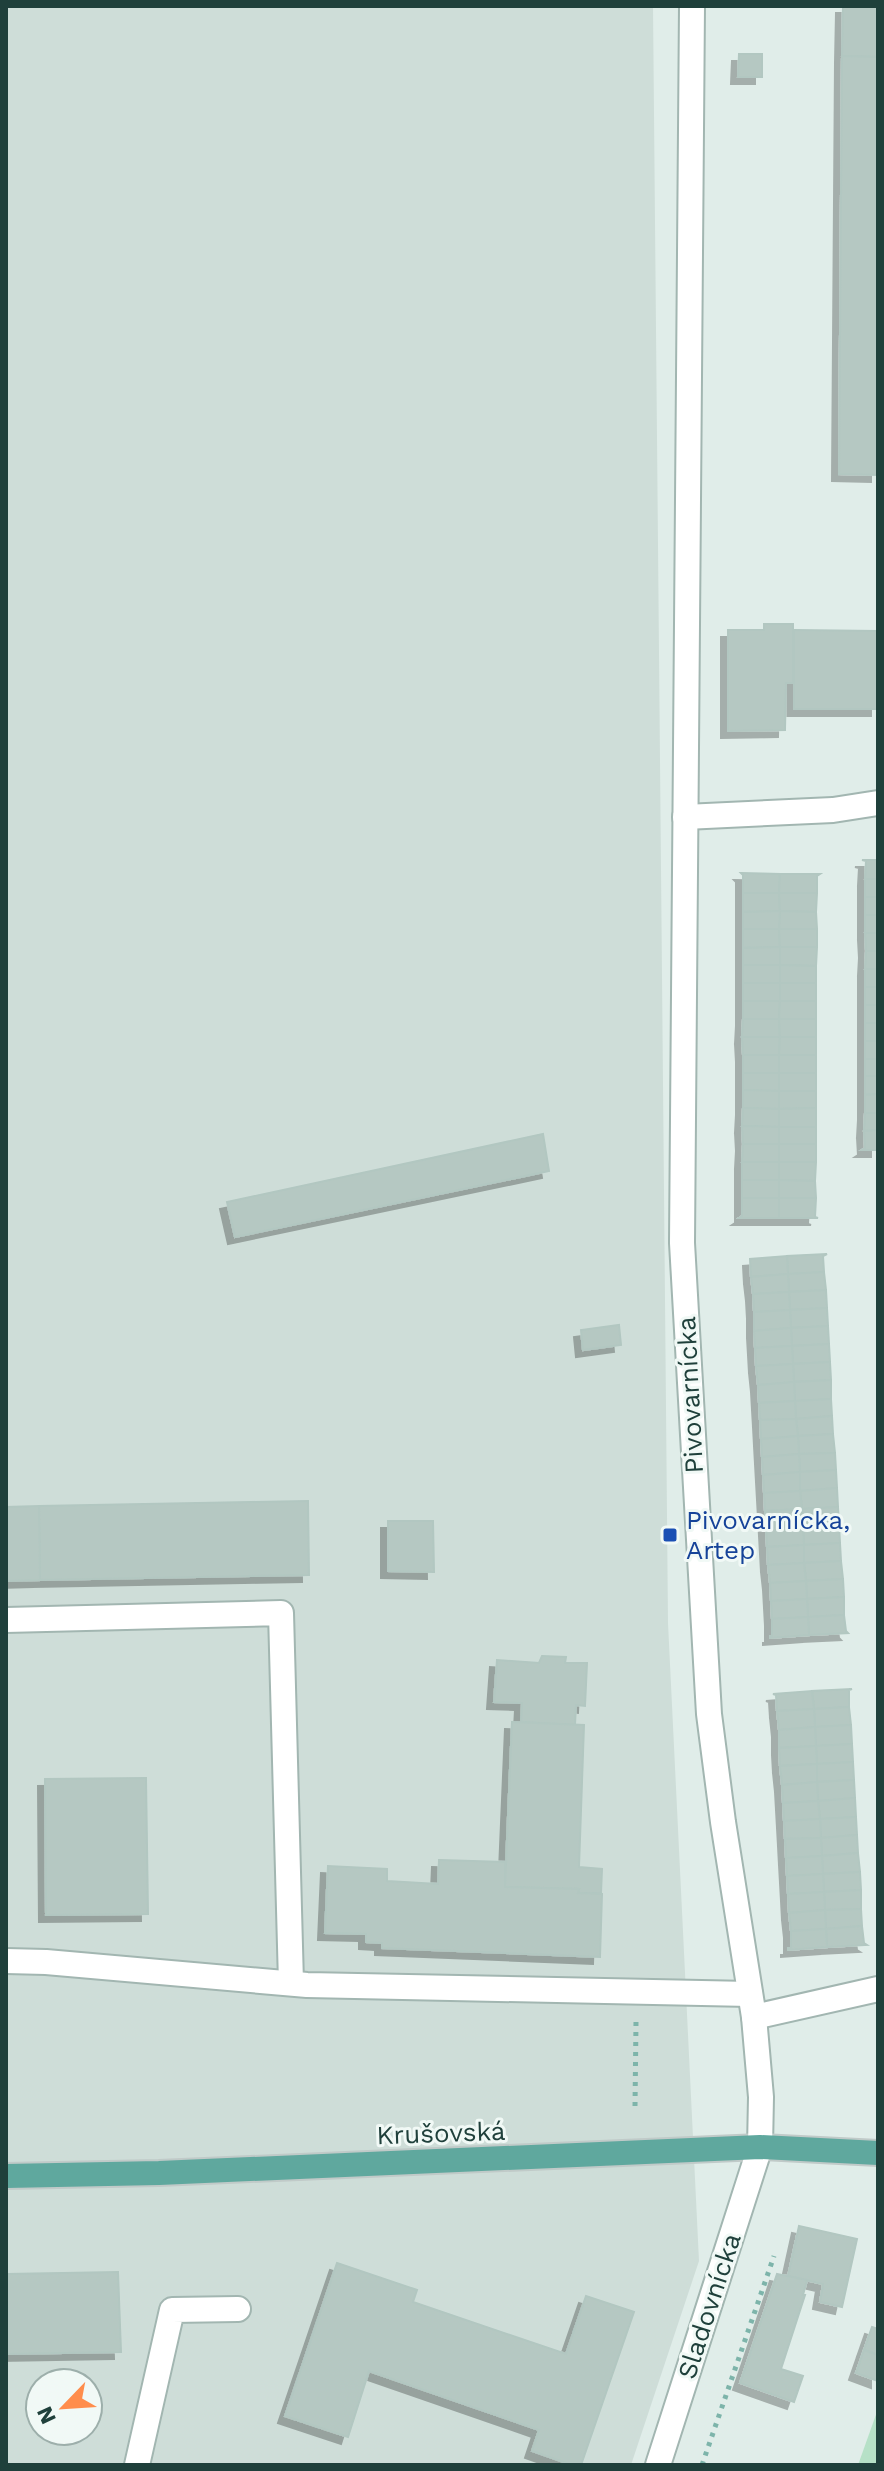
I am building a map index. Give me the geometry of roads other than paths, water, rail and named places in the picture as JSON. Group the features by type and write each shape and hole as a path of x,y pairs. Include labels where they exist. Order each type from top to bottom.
{"main road":[{"name":"Krušovská","path":"6,2176 175,2172 760,2147 878,2153"}],"street":[{"name":"Pivovarnícka","path":"692,6 682,1243 711,1730 752,2005 761,2097 760,2147"},
{"path":"685,817 833,810 878,803"},
{"path":"6,1620 281,1613 291,1983"},
{"path":"6,1961 291,1983 637,1993 752,2005 878,1989"},
{"name":"Sladovnícka","path":"658,2465 760,2147"},
{"path":"137,2465 172,2310 238,2309"}],"place":[{"name":"Pivovarnícka, Artep","path":"670,1535"}]}
